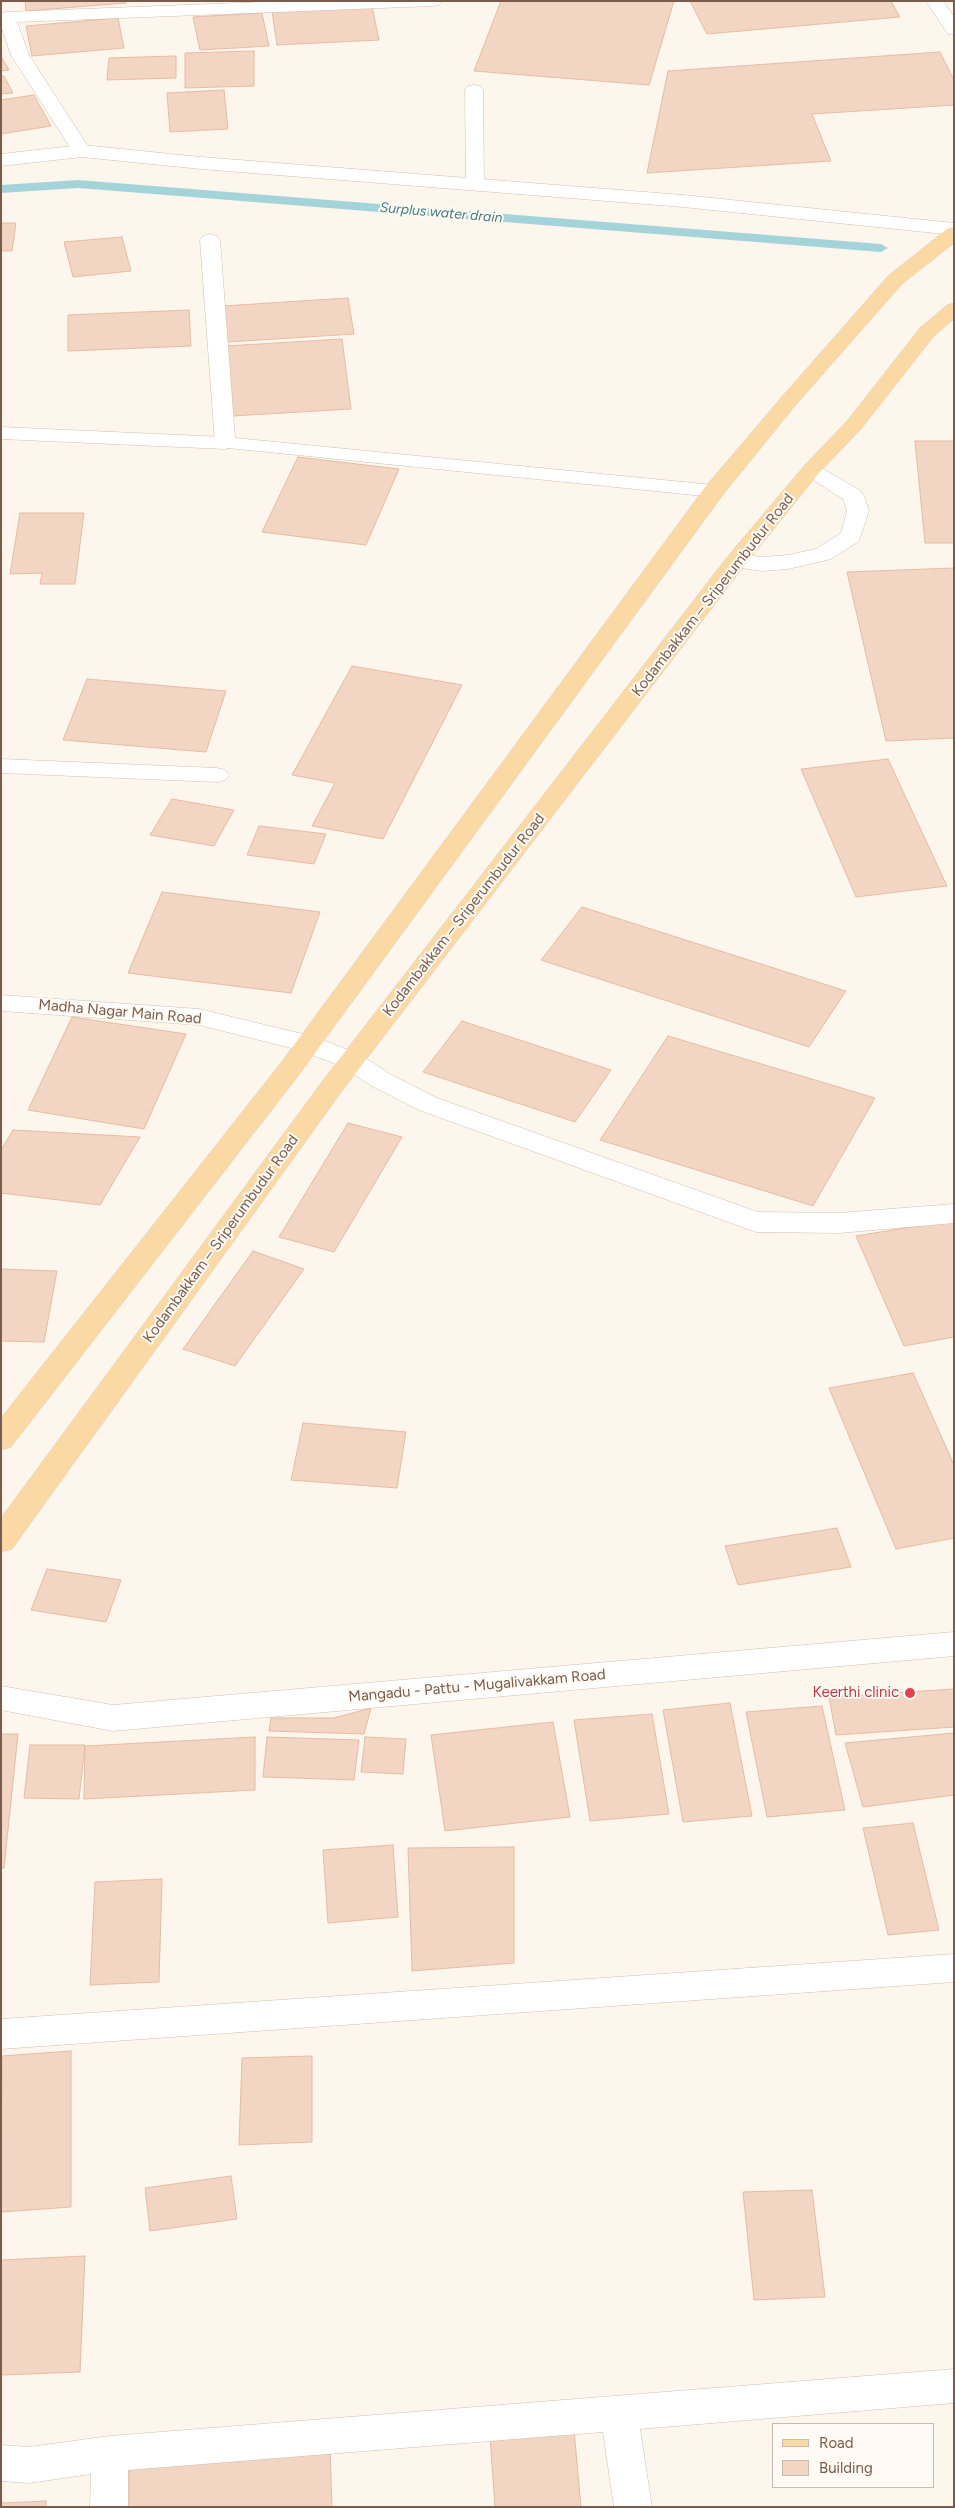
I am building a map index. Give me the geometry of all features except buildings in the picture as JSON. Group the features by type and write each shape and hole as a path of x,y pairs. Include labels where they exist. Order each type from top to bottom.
{"main road":[{"path":"1,1439 289,1070 306,1043 714,491 787,403 895,280 954,233"},
{"name":"Kodambakkam – Sriperumbudur Road","path":"1,1541 352,1060 736,561 811,470 854,425 928,332 954,309"}],"street":[{"path":"82,151 20,55 4,12 433,1"},
{"path":"934,1 954,30"},
{"path":"474,90 475,184"},
{"path":"1,160 82,151 201,163 683,201 954,229"},
{"path":"210,240 225,443"},
{"path":"1,433 225,443 714,491"},
{"path":"736,561 762,564 788,562 823,554 851,536 858,511 853,496 811,470"},
{"path":"1,766 217,775"},
{"name":"Madha Nagar Main Road","path":"1,1003 199,1017 306,1043 352,1060 381,1080 428,1104 756,1222 839,1223 954,1213"},
{"name":"Mangadu - Pattu - Mugalivakkam Road","path":"1,1698 114,1718 954,1644"},
{"path":"1,2034 954,1968"},
{"path":"1,2463 29,2465 110,2454 954,2386"},
{"path":"620,2414 633,2507"},
{"path":"108,2507 110,2454"}],"waterway":[{"name":"Surplus water drain","path":"1,189 78,184 881,248"}],"place":[{"name":"Keerthi clinic","path":"910,1693"}]}
